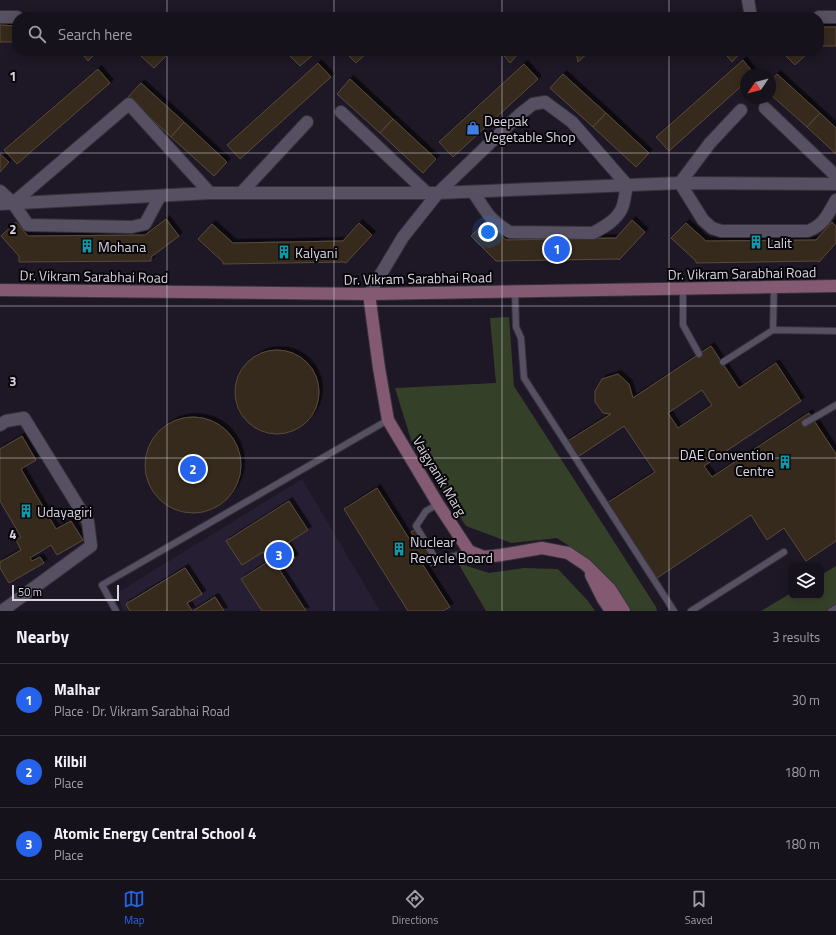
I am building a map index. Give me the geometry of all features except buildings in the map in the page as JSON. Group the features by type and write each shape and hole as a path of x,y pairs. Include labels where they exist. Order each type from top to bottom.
{"street":[{"path":"748,0 751,12"},
{"path":"0,17 12,17"},
{"path":"824,17 836,17"},
{"path":"369,294 432,193 519,115 534,104 545,102 572,122 627,186"},
{"path":"13,203 129,104 210,193"},
{"path":"765,108 836,176"},
{"path":"680,183 710,143 741,110"},
{"path":"341,112 432,193"},
{"path":"241,193 307,122"},
{"path":"680,183 703,220 712,228 721,231 808,231 817,227 827,217 836,200"},
{"path":"0,204 210,193 432,193 680,183 836,184"},
{"path":"473,192 490,217 499,226 510,232 593,233 605,227 623,208 627,186"},
{"path":"0,191 13,203 28,225 132,227 145,224 160,196"},
{"name":"Dr. Vikram Sarabhai Road","path":"0,290 369,294 836,286"},
{"name":"Vaigyanik Marg","path":"369,294 388,420 438,504 469,551"},
{"path":"0,425 6,421 24,418 88,522 91,546 2,611"},
{"path":"469,551 484,557 542,548 568,553 586,565 610,589 624,611"},
{"path":"586,565 611,611"}],"lane":[{"path":"773,330 774,287"},
{"path":"683,289 683,324 699,354"},
{"path":"515,292 516,327 521,338 524,378 674,611"},
{"path":"723,362 773,330 836,331"},
{"path":"805,423 836,405"},
{"path":"116,611 102,585 388,420"},
{"path":"438,504 426,512 416,526 435,558 448,558 469,551"},
{"path":"691,611 784,552"},
{"path":"831,611 836,608"}],"shaded area":[{"path":"302,479 380,611 123,611 117,593"}],"green space":[{"path":"509,317 514,386 656,607 657,611 624,611 582,555 557,538 511,543 466,526 413,446 395,388 496,383 490,318"},
{"path":"458,563 489,573 524,568 558,569 588,601 595,611 486,611"},
{"path":"836,566 836,611 761,611 788,595 788,599 824,599 824,573"}],"place":[{"name":"Deepak Vegetable Shop","path":"473,128"},
{"name":"Lalit","path":"756,242"},
{"name":"Mohana","path":"87,246"},
{"name":"Malhar","path":"557,249"},
{"name":"Kalyani","path":"284,252"},
{"name":"DAE Convention Centre","path":"785,462"},
{"name":"Kilbil","path":"193,469"},
{"name":"Udayagiri","path":"26,511"},
{"name":"Nuclear Recycle Board","path":"399,549"},
{"name":"Atomic Energy Central School 4","path":"279,555"}]}
